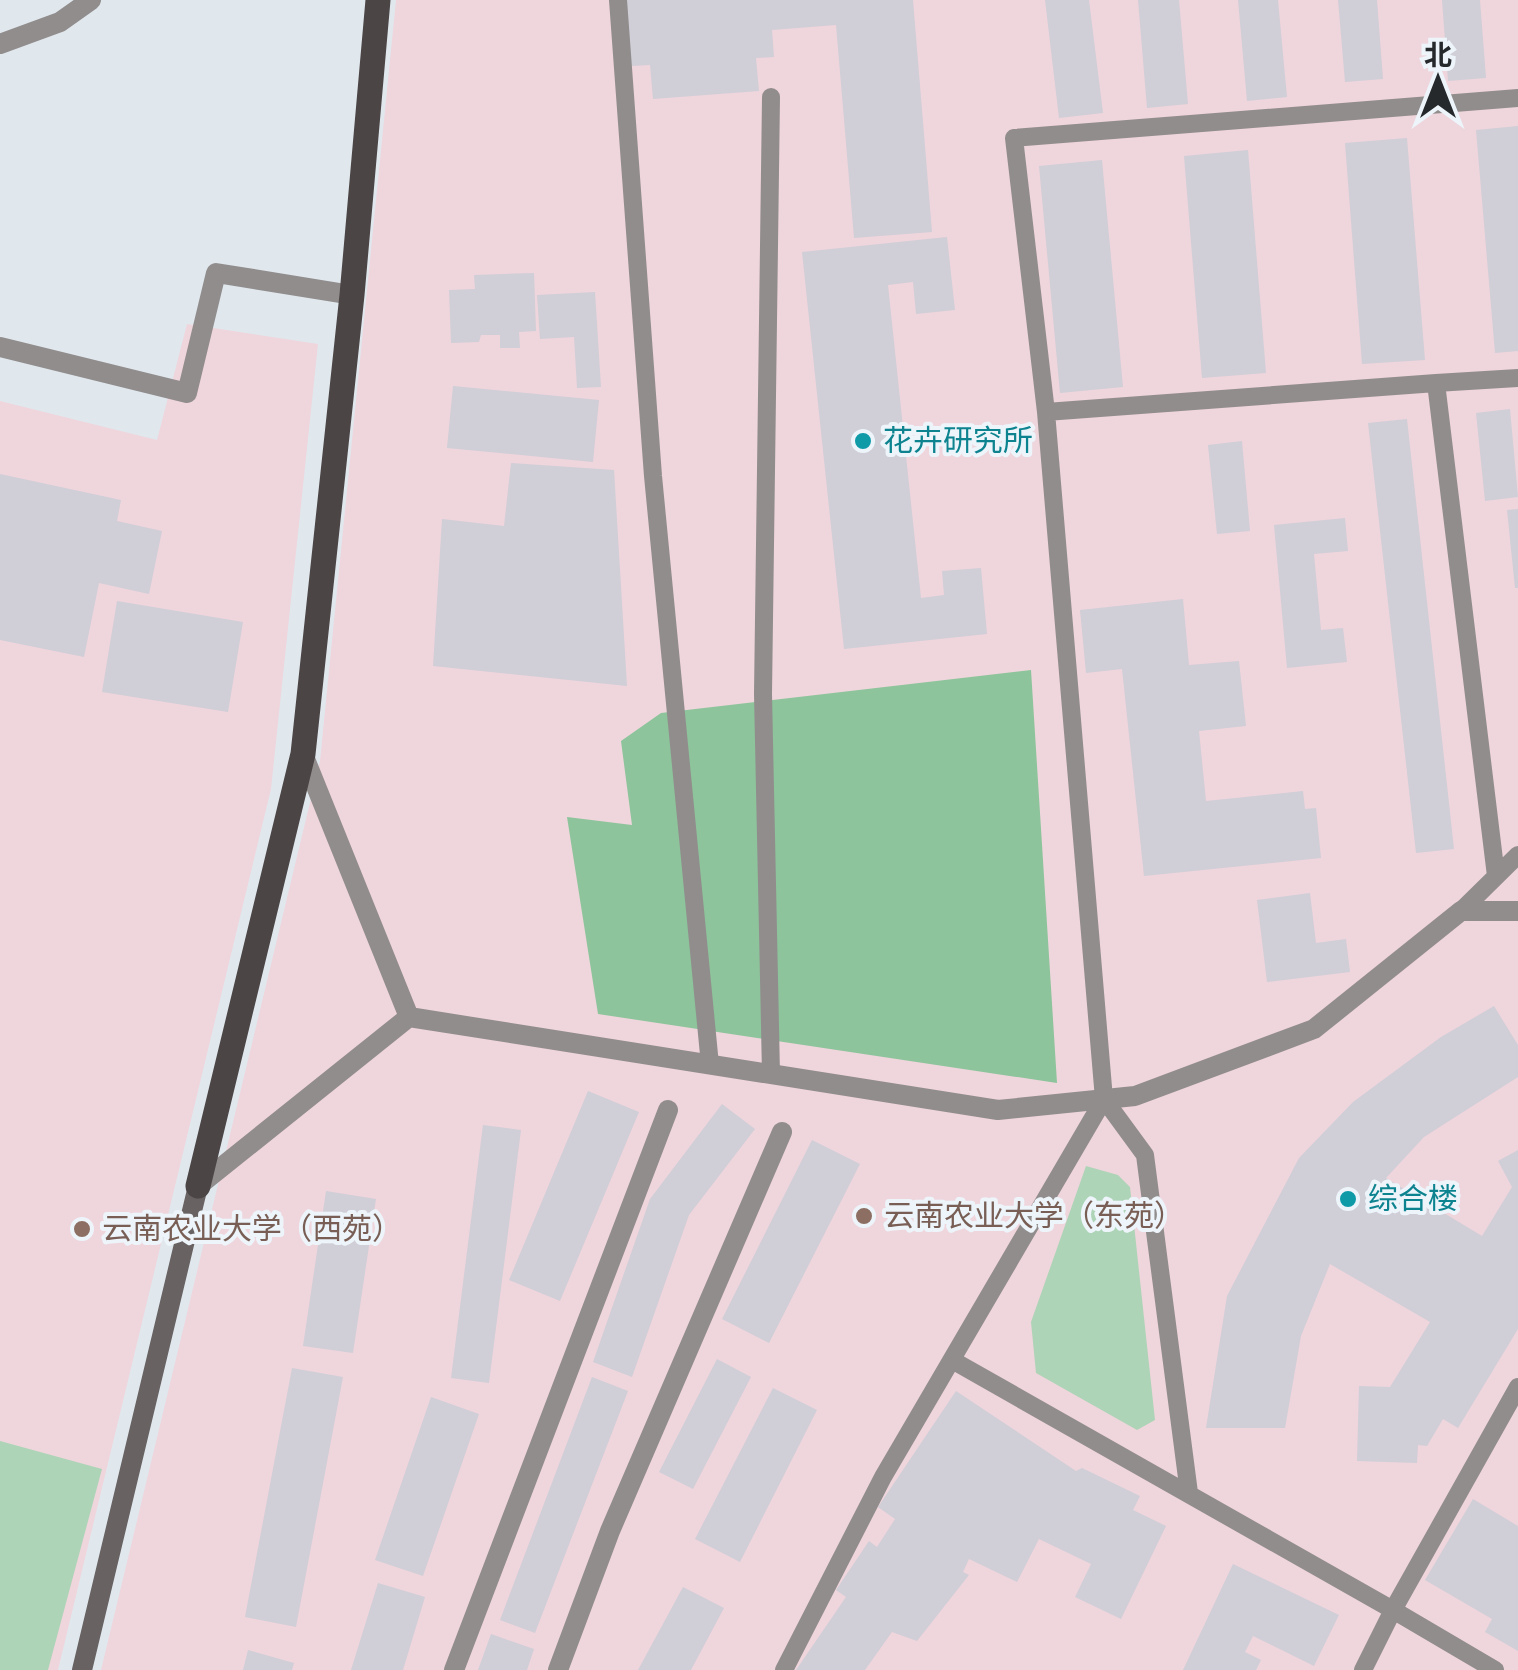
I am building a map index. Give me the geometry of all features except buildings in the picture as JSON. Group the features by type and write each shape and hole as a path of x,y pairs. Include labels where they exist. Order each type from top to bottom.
{"main road":[{"path":"82,1670 303,754 352,295 378,0"}],"street":[{"path":"0,44 60,22 91,0"},
{"path":"0,348 186,393 216,274 352,295"},
{"path":"303,754 409,1017"},
{"path":"198,1186 409,1017 998,1110 1135,1096 1314,1029 1461,911 1518,911"},
{"path":"454,1670 668,1110"},
{"path":"558,1670 610,1531 782,1132"}],"lane":[{"path":"618,0 653,476 710,1065"},
{"path":"771,97 764,694 771,1074"},
{"path":"1190,1492 1145,1155 1104,1099 1046,412 1014,138 1518,98"},
{"path":"1046,412 1518,378"},
{"path":"1436,384 1496,876"},
{"path":"1461,911 1518,855"},
{"path":"784,1670 883,1477 1104,1099"},
{"path":"952,1360 1190,1492 1495,1670"},
{"path":"1363,1670 1392,1610 1518,1388"}],"shaded area":[{"name":"云南农业大学（东苑）","path":"396,0 1518,0 1518,1670 101,1670 320,761"},
{"name":"云南农业大学（西苑）","path":"187,324 318,344 271,789 58,1670 0,1670 0,401 157,440"}],"green space":[{"path":"1031,670 1057,1083 598,1014 567,817 632,825 621,741 661,713"},
{"path":"1086,1166 1118,1175 1130,1187 1155,1420 1137,1430 1036,1373 1031,1322"},
{"path":"0,1441 102,1469 48,1670 0,1670"}],"place":[{"name":"花卉研究所","path":"863,441"},
{"name":"综合楼","path":"1348,1199"},
{"name":"云南农业大学（东苑）","path":"864,1216"},
{"name":"云南农业大学（西苑）","path":"82,1229"}]}
